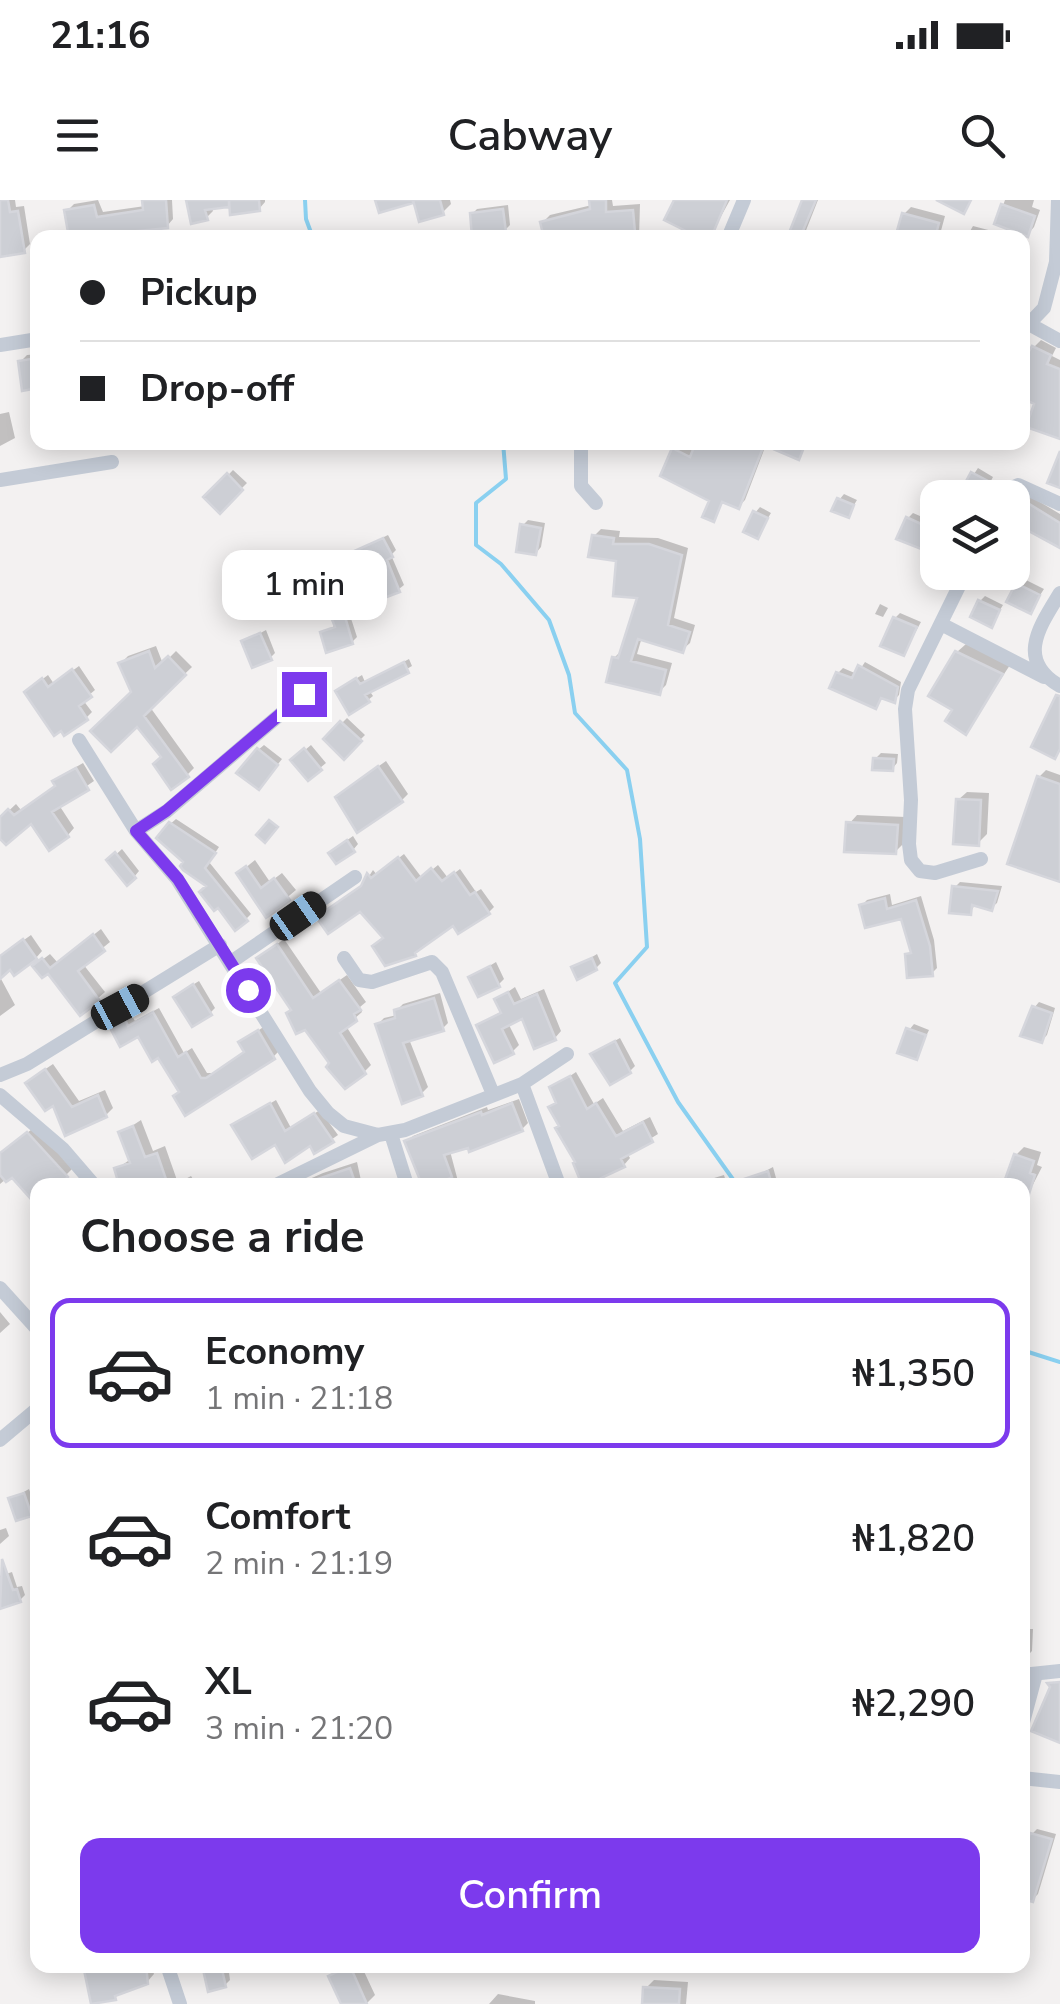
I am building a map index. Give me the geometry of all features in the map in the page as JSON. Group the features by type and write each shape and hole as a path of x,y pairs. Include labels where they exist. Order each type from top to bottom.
{"street":[{"path":"731,230 744,200"},
{"path":"1030,323 1044,308 1056,262 1058,200"},
{"path":"1030,329 1060,341"},
{"path":"0,346 30,340"},
{"path":"581,450 580,486 596,502"},
{"path":"0,480 112,462"},
{"path":"1030,491 1060,504"},
{"path":"957,590 908,690 905,710 910,860 920,870 935,872 980,859"},
{"path":"1044,677 1036,660 1034,635 1060,593"},
{"path":"941,624 1060,686"},
{"path":"136,831 166,811 304,694"},
{"path":"80,740 136,831 178,879 310,1090 344,1126 384,1134"},
{"path":"231,962 355,877"},
{"path":"0,1076 27,1064 220,945"},
{"path":"344,958 359,980 372,982 432,962 442,972 493,1094"},
{"path":"291,1178 384,1134 522,1084 567,1054"},
{"path":"522,1084 556,1178"},
{"path":"0,1095 62,1149 88,1178"},
{"path":"384,1134 404,1178"},
{"path":"0,1288 30,1321"},
{"path":"0,1440 30,1415"},
{"path":"1030,1674 1060,1671"},
{"path":"1030,1779 1060,1782"},
{"path":"170,1973 180,2004"}],"building":[{"path":"0,200 8,200 10,212 18,211 25,253 0,257"},
{"path":"142,200 166,200 168,228 68,230 64,210 94,205 97,217 143,210"},
{"path":"186,200 229,200 229,207 205,210 208,220 191,224"},
{"path":"229,200 259,200 260,211 230,215"},
{"path":"375,200 413,200 413,203 379,213"},
{"path":"413,200 440,200 444,215 419,222"},
{"path":"589,200 606,200 606,212 633,210 635,230 542,230 540,222 590,209"},
{"path":"674,200 727,200 714,230 684,230 664,220"},
{"path":"802,200 816,200 803,230 790,230"},
{"path":"936,200 971,200 964,214"},
{"path":"1001,204 1035,216 1030,231 994,224"},
{"path":"503,209 506,230 471,230 470,213"},
{"path":"902,213 939,223 937,230 897,230"},
{"path":"1032,346 1051,355 1047,364 1060,369 1060,439 1030,428 1034,404 1030,402"},
{"path":"30,359 30,390 22,391 18,361"},
{"path":"671,450 690,457 693,450 762,450 739,509 722,502 714,522 702,517 709,501 660,476"},
{"path":"776,450 803,450 799,460"},
{"path":"1060,451 1060,488 1047,483"},
{"path":"971,472 986,480 967,480"},
{"path":"227,473 243,490 220,514 203,497"},
{"path":"837,498 854,505 849,518 831,511"},
{"path":"1030,504 1060,523 1060,548 1030,532"},
{"path":"753,511 768,518 758,539 743,532"},
{"path":"906,517 920,523 920,549 896,539"},
{"path":"520,524 541,528 536,555 516,552"},
{"path":"592,535 614,538 613,544 649,544 682,555 668,625 690,632 683,653 638,639 631,661 666,670 660,695 606,682 612,657 618,658 637,598 613,596 616,561 588,557"},
{"path":"383,538 393,557 387,560 400,592 344,613 353,644 326,653 320,632 335,627 323,597 342,589 334,560"},
{"path":"1012,590 1030,590 1040,595 1031,614 1006,602"},
{"path":"978,600 1000,610 992,628 970,617"},
{"path":"893,617 917,627 904,656 880,646"},
{"path":"260,633 272,660 252,668 241,641"},
{"path":"149,651 155,668 168,656 186,675 144,716 189,777 171,790 153,764 161,757 137,727 111,752 90,731 131,692 118,663"},
{"path":"955,651 1003,674 966,735 945,721 952,710 928,696"},
{"path":"404,662 409,673 365,695 370,702 349,715 335,691 356,678 360,684"},
{"path":"858,665 898,687 895,703 881,698 876,709 829,688 836,672 852,678"},
{"path":"72,669 92,697 79,706 88,720 64,736 61,731 54,736 24,692 42,678 48,687"},
{"path":"1056,695 1060,696 1060,749 1055,759 1031,747"},
{"path":"340,721 362,741 344,760 323,739"},
{"path":"257,748 278,765 259,790 236,773"},
{"path":"304,748 322,770 308,781 290,760"},
{"path":"873,758 894,759 893,771 872,770"},
{"path":"378,766 403,802 357,833 335,797"},
{"path":"76,768 89,790 52,812 69,837 49,851 31,824 6,845 0,839 0,817 8,809 14,815 55,786 52,781"},
{"path":"1037,776 1060,784 1060,882 1007,864"},
{"path":"956,799 981,800 979,846 953,844"},
{"path":"269,820 278,827 265,843 256,835"},
{"path":"169,822 216,853 205,868 248,921 235,931 218,908 214,911 199,892 206,886 183,870 183,862 156,838"},
{"path":"846,822 898,825 896,854 844,852"},
{"path":"347,840 355,852 336,864 328,853"},
{"path":"115,852 136,878 127,886 106,860"},
{"path":"398,857 416,881 431,868 442,881 454,872 490,914 458,934 453,926 416,956 385,966 372,946 383,938 360,912 328,934 316,917 361,886 367,873 371,878"},
{"path":"246,866 261,888 274,878 290,900 266,918 236,873"},
{"path":"952,886 998,891 992,911 972,905 971,915 949,913"},
{"path":"885,898 887,909 916,900 930,946 933,976 907,978 905,954 911,953 901,919 865,928 859,905"},
{"path":"93,934 105,951 78,971 100,1001 80,1016 48,974 42,978 32,966 42,958 50,968"},
{"path":"23,939 37,959 14,976 10,970 0,979 0,956"},
{"path":"277,944 313,998 339,980 361,1010 354,1014 357,1021 340,1033 366,1074 345,1089 326,1067 329,1063 305,1030 296,1034 286,1013 291,1010 256,958"},
{"path":"592,958 597,970 577,980 571,967"},
{"path":"490,966 500,987 478,997 468,977"},
{"path":"193,984 212,1015 192,1027 173,997"},
{"path":"508,992 514,1004 537,994 556,1040 534,1049 522,1019 502,1029 514,1054 494,1063 476,1025 501,1013 494,999"},
{"path":"434,998 444,1031 403,1043 423,1096 402,1104 375,1024 395,1018 394,1010"},
{"path":"1032,1006 1052,1013 1042,1043 1020,1036"},
{"path":"153,1012 178,1057 186,1052 201,1078 244,1052 238,1042 258,1030 275,1059 185,1116 173,1096 179,1092 158,1058 152,1062 138,1037 120,1047 109,1026 124,1017 128,1026"},
{"path":"906,1028 926,1035 917,1060 897,1053"},
{"path":"615,1041 631,1073 610,1085 590,1054"},
{"path":"45,1069 72,1107 98,1095 107,1117 65,1136 53,1106 45,1111 25,1083"},
{"path":"570,1076 587,1109 596,1103 616,1136 643,1122 653,1142 621,1159 625,1167 601,1178 579,1178 548,1107 556,1103 549,1087"},
{"path":"270,1103 285,1131 314,1113 334,1142 314,1154 310,1146 285,1163 275,1145 252,1159 231,1125"},
{"path":"512,1103 523,1131 469,1152 468,1148 444,1155 450,1178 419,1178 404,1141 481,1112 482,1115"},
{"path":"133,1126 145,1157 157,1153 166,1178 117,1178 114,1168 130,1163 118,1132"},
{"path":"27,1132 68,1177 30,1178 30,1198 12,1178 6,1182 0,1175 0,1153"},
{"path":"1014,1154 1034,1161 1030,1191 1030,1178 1005,1178"},
{"path":"350,1168 354,1178 321,1178"},
{"path":"768,1171 770,1178 747,1178"},
{"path":"24,1493 30,1517 16,1521 8,1498"},
{"path":"2,1559 21,1602 0,1609"},
{"path":"1060,1682 1060,1743 1031,1731 1050,1687 1047,1683"},
{"path":"1030,1833 1052,1839 1033,1902 1030,1901"},
{"path":"85,1973 147,1973 148,1984 115,1996 116,2000 91,2004"},
{"path":"204,1973 223,1973 226,1987 208,1992"},
{"path":"353,1973 367,2004 341,2004 328,1976"},
{"path":"643,1987 680,1989 679,2004 642,2004"}],"waterway":[{"path":"305,200 310,230"},
{"path":"504,450 506,479 476,503 476,545 501,564 549,620 569,675 575,713 627,770 640,839 647,947 615,983 678,1102 732,1178"},
{"path":"1030,1353 1060,1362"}],"route":[{"path":"248,990 178,879 136,831 166,811 304,694"}]}
